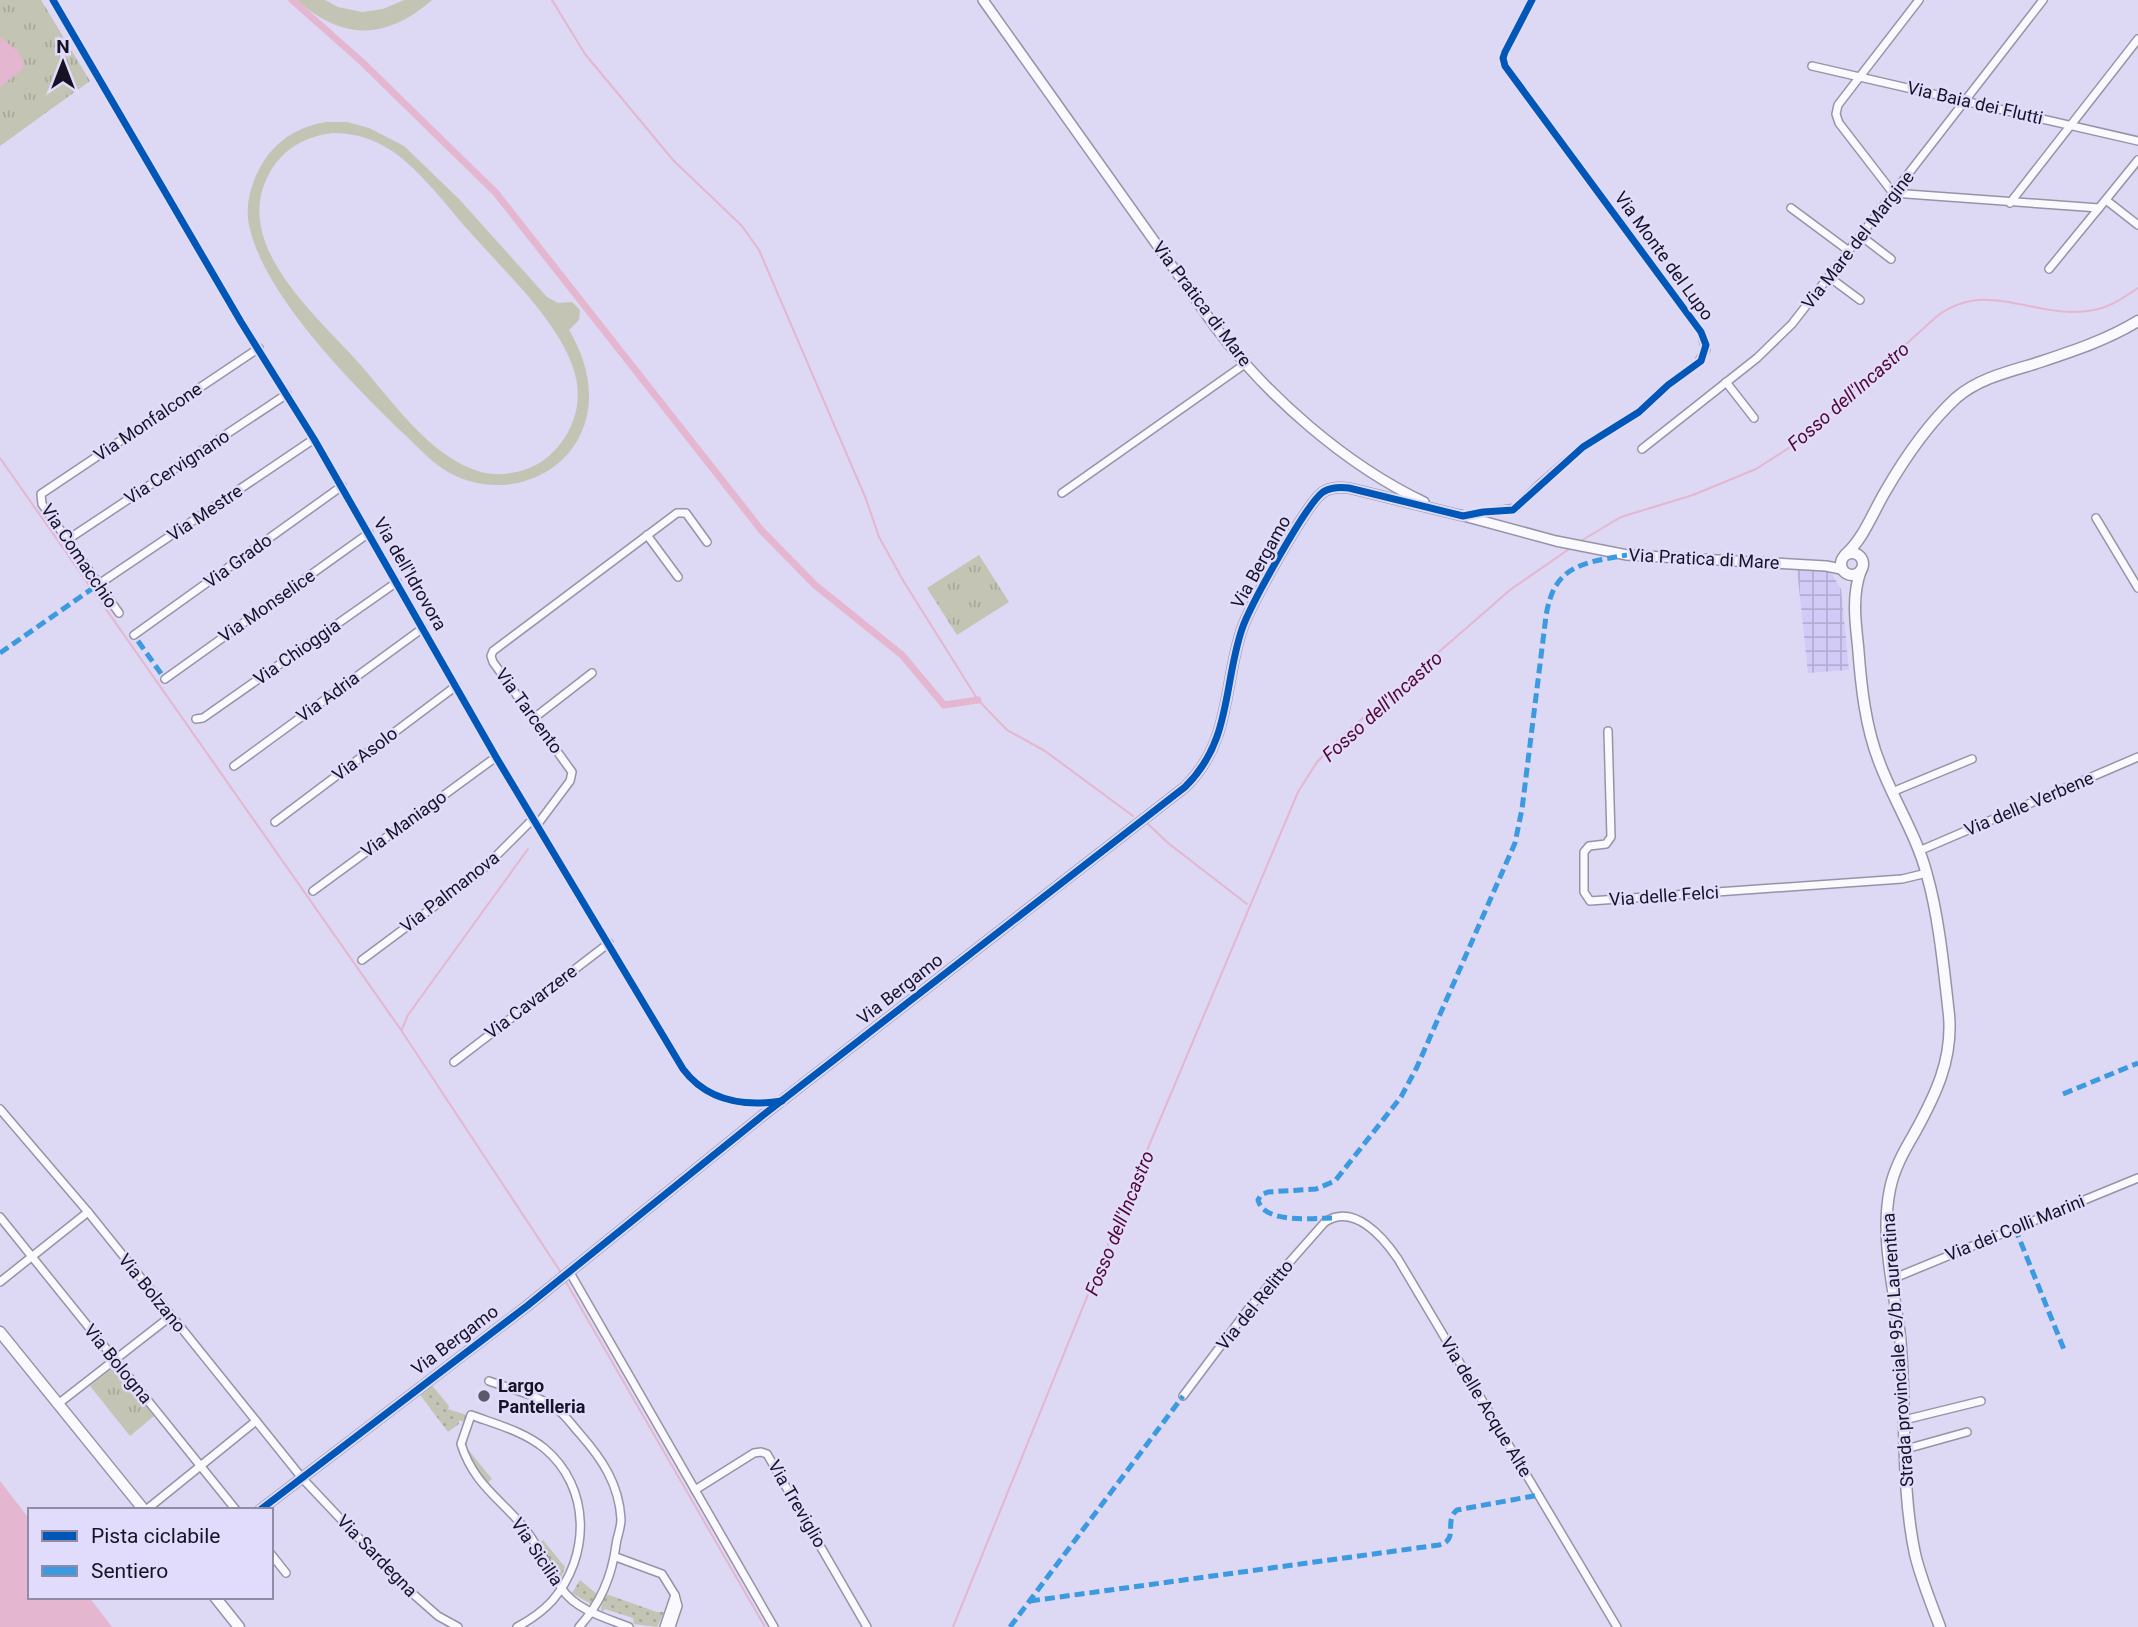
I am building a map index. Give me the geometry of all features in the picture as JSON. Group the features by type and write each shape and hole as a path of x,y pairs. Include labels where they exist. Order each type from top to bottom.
{"main road":[{"path":"1844,564 1907,457 1942,412 1962,394 1989,379 2096,343 2138,321"},
{"path":"1861,537 1861,558"},
{"path":"1844,564 1855,554 1861,558"},
{"name":"Strada provinciale 95/b Laurentina","path":"1855,592 1863,564 1861,558"},
{"path":"1844,564 1853,576 1861,570"},
{"name":"Strada provinciale 95/b Laurentina","path":"1844,564 1855,592 1859,665 1868,723 1876,752 1927,873 1934,907 1950,1036 1939,1086 1899,1162 1890,1188 1886,1219 1900,1338 1910,1512 1916,1555 1940,1627"},
{"path":"0,1332 143,1508"},
{"path":"217,1599 239,1627"}],"street":[{"name":"Via dell'Idrovora","path":"53,0 234,311 342,486 496,757 681,1065 699,1087 715,1096 761,1104 782,1101"},
{"name":"Via Pratica di Mare","path":"983,0 1216,328 1245,364 1308,424 1363,466 1417,498 1463,516 1598,550 1638,556 1826,566 1844,564"},
{"name":"Via Monte del Lupo","path":"1463,516 1516,508 1589,442 1635,415 1664,388 1696,365 1706,349 1701,332 1505,66 1505,52 1532,0"},
{"path":"1919,0 1837,107 1837,119 1893,194 2098,208"},
{"name":"Via Mare del Margine","path":"1642,449 1781,336 2043,0"},
{"path":"2010,202 2138,39"},
{"name":"Via Baia dei Flutti","path":"1812,66 2138,141"},
{"path":"2049,269 2138,160"},
{"path":"2106,200 2138,225"},
{"path":"1791,208 1849,251"},
{"path":"1861,236 1891,259"},
{"path":"1829,277 1860,300"},
{"name":"Via Monfalcone","path":"40,497 55,484 258,348"},
{"path":"1062,493 1245,364"},
{"path":"1726,382 1754,418"},
{"name":"Via Cervignano","path":"67,540 287,394"},
{"name":"Via Mestre","path":"97,585 314,439"},
{"name":"Via Grado","path":"134,635 342,486"},
{"name":"Via Bergamo","path":"263,1508 1179,793 1194,778 1210,753 1222,724 1239,639 1251,607 1306,513 1321,493 1330,488 1349,488 1463,516"},
{"name":"Via Comacchio","path":"40,497 42,505 119,613"},
{"name":"Via Tarcento","path":"535,822 570,781 572,775 569,767 493,662 493,651 675,514 684,512 707,542"},
{"path":"2096,518 2138,588"},
{"name":"Via Monselice","path":"165,679 369,533"},
{"path":"647,535 678,577"},
{"name":"Via Chioggia","path":"196,719 203,718 397,582"},
{"name":"Via Adria","path":"234,766 423,628"},
{"path":"534,718 592,673"},
{"name":"Via Asolo","path":"275,822 456,686"},
{"name":"Via delle Felci","path":"1608,731 1611,837 1606,844 1589,846 1584,852 1584,892 1590,901 1902,879 1927,873"},
{"name":"Via Maniago","path":"313,891 496,757"},
{"name":"Via delle Verbene","path":"1919,851 2138,757"},
{"path":"1892,792 1972,759"},
{"name":"Via Palmanova","path":"362,960 480,873 535,822"},
{"name":"Via Cavarzere","path":"454,1062 609,943"},
{"name":"Via Bolzano","path":"2,1115 88,1213 302,1478"},
{"name":"Via dei Colli Marini","path":"1892,1279 2138,1178"},
{"path":"0,1282 88,1213"},
{"name":"Via delle Acque Alte","path":"1332,1218 1344,1216 1360,1221 1377,1233 1392,1250 1617,1627"},
{"name":"Via Bologna","path":"0,1217 234,1508"},
{"name":"Via del Relitto","path":"1183,1396 1249,1308 1325,1222 1332,1218"},
{"path":"569,1271 774,1627"},
{"path":"58,1404 171,1316"},
{"path":"489,1381 538,1398 557,1409 601,1457 613,1484 621,1520 616,1557 593,1612 579,1627"},
{"path":"1904,1420 1981,1401"},
{"name":"Via Sicilia","path":"562,1589 576,1559 581,1532 579,1505 569,1479 556,1460 538,1443 513,1430 471,1415 461,1444 470,1469 524,1527 562,1589 573,1601 629,1627"},
{"path":"147,1508 256,1421"},
{"path":"1906,1449 1967,1432"},
{"name":"Via Treviglio","path":"695,1490 756,1452 768,1454 867,1627"},
{"name":"Via Sardegna","path":"302,1478 404,1586 438,1616 458,1627"},
{"path":"273,1557 286,1573"},
{"path":"616,1557 662,1574 679,1603 671,1627"},
{"path":"517,1627 545,1608 562,1589"},
{"path":"664,1627 675,1595"}],"shaded area":[{"path":"0,37 19,54 24,68 0,87"},
{"path":"1818,568 1832,574 1841,589 1849,670 1808,673 1797,569"},
{"path":"0,1481 28,1517 28,1599 91,1599 112,1627 0,1627"}],"green space":[{"path":"0,0 41,0 90,81 0,146"},
{"path":"297,0 325,0 338,7 362,12 383,9 404,0 432,0 398,23 364,30 348,29 331,23"},
{"path":"347,122 369,128 404,146 459,199 547,297 558,303 572,302 580,310 579,320 569,330 586,370 589,399 587,413 577,441 554,467 540,475 507,485 473,482 441,468 359,390 290,308 258,252 249,225 249,197 258,171 274,148 301,129 317,124","holes":["341,133 378,143 413,169 530,298 558,336 575,374 577,407 565,438 543,461 518,472 490,474 462,465 445,454 413,426 320,322 283,276 269,252 261,226 260,200 269,174 281,157 296,145 313,137"]},
{"path":"979,555 1009,602 957,635 927,588"},
{"path":"114,1367 154,1416 130,1436 90,1386"},
{"path":"430,1383 449,1406 448,1409 467,1415 464,1422 459,1420 459,1424 448,1432 418,1392"},
{"path":"466,1447 492,1479 487,1483 476,1471"},
{"path":"543,1540 565,1567 561,1578 556,1574 540,1543"},
{"path":"580,1580 598,1595 595,1605 589,1608 591,1604 572,1593"},
{"path":"606,1594 664,1612 657,1627 634,1624 633,1618 605,1609 602,1612"}],"waterway":[{"path":"292,0 362,62 496,193 762,531 815,585 902,655 944,705 978,700"},
{"path":"552,0 585,54 673,160 742,226 759,250 866,499 879,537 978,700 1007,730 1045,751 1133,816"},
{"name":"Fosso dell'Incastro","path":"1579,542 1621,517 1693,495 1756,469 1798,442 1936,317 1955,305 1975,300 1994,300 2073,312 2106,307 2138,288"},
{"path":"0,458 401,1030 560,1271"},
{"name":"Fosso dell'Incastro","path":"953,1627 1132,1186 1298,792 1317,762 1340,738 1510,590 1572,547"},
{"path":"1148,824 1168,843 1247,904"},
{"path":"402,1029 408,1015 528,849"},
{"path":"566,1282 765,1627"}],"marked path":[{"path":"1332,1218 1301,1219 1279,1216 1262,1208 1258,1200 1268,1192 1316,1189 1335,1181 1401,1097 1417,1067 1515,843 1522,809 1550,599 1563,576 1573,569 1627,555"},
{"path":"0,653 96,586"},
{"path":"138,641 162,675"},
{"path":"2063,1094 2138,1063"},
{"path":"2015,1228 2065,1352"},
{"path":"1010,1627 1183,1396"},
{"path":"1030,1601 1439,1545 1449,1539 1451,1519 1457,1510 1539,1495"}],"cycle path":[{"path":"53,0 241,322 314,439 496,757 683,1069 703,1088 727,1099 753,1103 782,1101"},
{"path":"263,1508 527,1306 762,1116 1185,787 1200,769 1219,732 1236,650 1247,617 1304,515 1323,492 1349,488 1463,516 1513,510 1583,447 1639,412 1668,385 1701,361 1706,345 1701,332 1505,66 1505,52 1532,0"}],"place":[{"name":"Largo Pantelleria","path":"484,1396"}]}
